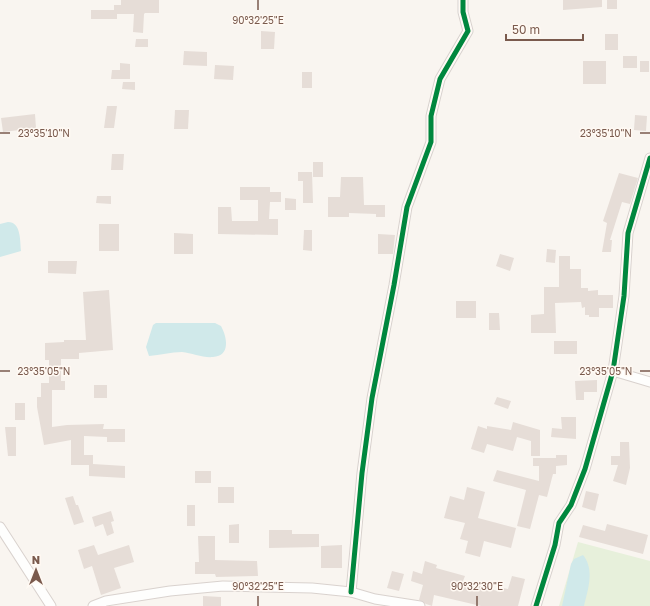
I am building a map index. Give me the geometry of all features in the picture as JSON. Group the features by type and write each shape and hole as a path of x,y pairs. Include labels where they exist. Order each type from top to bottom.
{"street":[{"path":"351,592 362,473 372,398 394,286 407,207 431,142 431,116 440,79 468,31 463,12 463,0"},
{"path":"536,606 555,545 559,523 571,505 584,469 613,371 624,296 628,233 650,158"},
{"path":"613,371 650,382"},
{"path":"0,527 51,606"},
{"path":"93,606 106,601 170,591 223,586 312,588 351,592 375,599 420,606"}],"green space":[{"path":"578,542 650,561 650,606 559,606"}],"water":[{"path":"8,222 12,223 18,228 21,251 0,257 0,224"},
{"path":"156,323 215,323 221,326 225,335 225,350 219,356 213,357 205,357 182,352 149,356 146,347 153,325"},
{"path":"583,555 587,561 590,573 589,586 584,606 562,606 571,564 574,559"}],"building":[{"path":"121,0 159,0 159,13 144,14 143,33 133,32 134,14 117,14 117,19 91,19 91,10 114,10 114,5 121,5"},
{"path":"563,0 602,0 602,7 563,10"},
{"path":"607,0 617,0 617,9 607,9"},
{"path":"261,31 275,32 274,49 261,49"},
{"path":"605,34 618,34 618,50 605,50"},
{"path":"136,39 148,39 148,47 135,47"},
{"path":"184,51 207,52 207,66 183,65"},
{"path":"623,56 637,56 637,68 623,68"},
{"path":"583,61 606,61 606,84 583,84"},
{"path":"640,61 649,61 649,72 640,72"},
{"path":"120,63 130,64 130,79 111,79 112,70 120,70"},
{"path":"215,65 234,66 233,80 214,79"},
{"path":"302,72 312,72 312,88 302,88"},
{"path":"123,82 135,82 135,90 122,89"},
{"path":"107,106 117,106 114,128 104,128"},
{"path":"175,110 189,110 188,129 174,129"},
{"path":"35,114 36,128 3,132 1,118"},
{"path":"635,115 647,116 646,131 634,130"},
{"path":"112,154 124,154 123,170 111,170"},
{"path":"313,162 323,162 323,177 313,177"},
{"path":"298,172 312,172 313,203 303,203 303,181 298,181"},
{"path":"619,173 638,178 630,204 622,202 610,240 612,240 611,252 602,252 607,223 603,221"},
{"path":"341,177 363,177 364,205 385,205 385,217 376,217 376,214 349,213 349,217 328,217 328,197 340,197"},
{"path":"240,187 270,187 270,192 281,192 281,202 270,202 269,219 278,219 278,235 218,234 218,207 231,207 232,221 258,221 258,200 240,200"},
{"path":"97,196 111,196 111,204 96,203"},
{"path":"285,198 296,199 296,210 285,210"},
{"path":"99,224 119,224 119,251 99,251"},
{"path":"304,230 312,230 312,251 303,250"},
{"path":"174,233 193,234 193,254 174,254"},
{"path":"378,234 395,235 393,254 378,254"},
{"path":"547,249 556,250 555,263 546,262"},
{"path":"500,254 514,258 510,271 496,266"},
{"path":"559,256 570,256 570,269 581,269 581,288 588,288 588,291 598,290 598,295 613,295 613,308 599,308 599,317 589,317 589,315 585,315 585,307 582,308 581,302 555,303 556,333 531,333 531,315 544,314 544,287 559,287"},
{"path":"48,261 77,261 76,274 48,273"},
{"path":"109,290 113,350 79,353 79,359 61,359 61,381 65,381 65,390 52,390 52,427 104,424 103,429 125,429 125,442 107,442 107,437 84,436 84,455 93,455 93,464 125,466 125,478 89,476 89,465 71,465 71,440 44,445 37,407 37,397 41,397 41,383 49,383 49,360 45,360 45,343 64,342 64,340 86,340 83,292"},
{"path":"456,301 476,301 476,318 456,318"},
{"path":"489,313 499,313 500,330 489,330"},
{"path":"554,341 577,341 577,354 554,354"},
{"path":"597,380 597,392 584,392 584,400 576,400 575,381"},
{"path":"94,385 107,385 107,398 94,398"},
{"path":"497,397 511,401 508,409 494,404"},
{"path":"15,403 25,403 25,420 15,420"},
{"path":"561,417 576,417 576,439 551,437 552,428 562,429"},
{"path":"513,422 540,430 540,456 531,456 531,441 517,437 513,451 487,444 484,453 471,449 478,426 487,429 487,426 511,430"},
{"path":"5,427 16,427 16,456 8,456"},
{"path":"620,442 629,442 630,468 626,485 613,481 618,465 611,465 611,456 620,456"},
{"path":"556,455 567,455 567,465 556,466 556,474 553,474 547,497 539,495 530,529 517,526 526,490 493,481 497,470 539,481 539,466 533,466 533,458 556,458"},
{"path":"195,471 211,471 211,483 195,483"},
{"path":"218,487 234,487 234,503 218,503"},
{"path":"467,487 485,492 478,518 516,528 511,548 484,541 480,557 465,553 468,541 460,539 465,523 444,518 450,496 464,500"},
{"path":"586,491 599,494 595,511 582,507"},
{"path":"73,496 84,522 74,525 65,498"},
{"path":"187,505 195,505 195,526 187,526"},
{"path":"111,511 114,521 111,522 114,533 107,536 103,524 95,527 92,517"},
{"path":"239,524 239,543 229,543 229,525"},
{"path":"607,524 648,535 643,554 579,537 583,525 605,531"},
{"path":"269,530 292,530 292,534 319,534 319,547 269,548"},
{"path":"198,536 215,536 215,560 257,561 258,576 216,577 215,574 195,574 195,562 199,562"},
{"path":"94,545 98,555 129,545 134,562 114,568 121,588 101,595 92,566 84,569 78,550"},
{"path":"342,545 342,568 321,568 321,546"},
{"path":"425,561 437,565 436,568 465,576 463,581 501,592 503,588 508,589 512,576 525,579 518,606 481,606 434,595 432,606 426,604 419,600 423,585 411,581 413,571 422,574"},
{"path":"392,571 404,574 399,591 387,588"},
{"path":"203,596 221,597 221,606 203,606"}],"cycle path":[{"path":"351,592 362,473 372,398 394,285 407,207 431,142 431,116 440,79 468,31 463,12 463,0"},
{"path":"536,606 555,545 559,523 571,505 585,469 613,371 624,296 628,233 650,158"}]}
